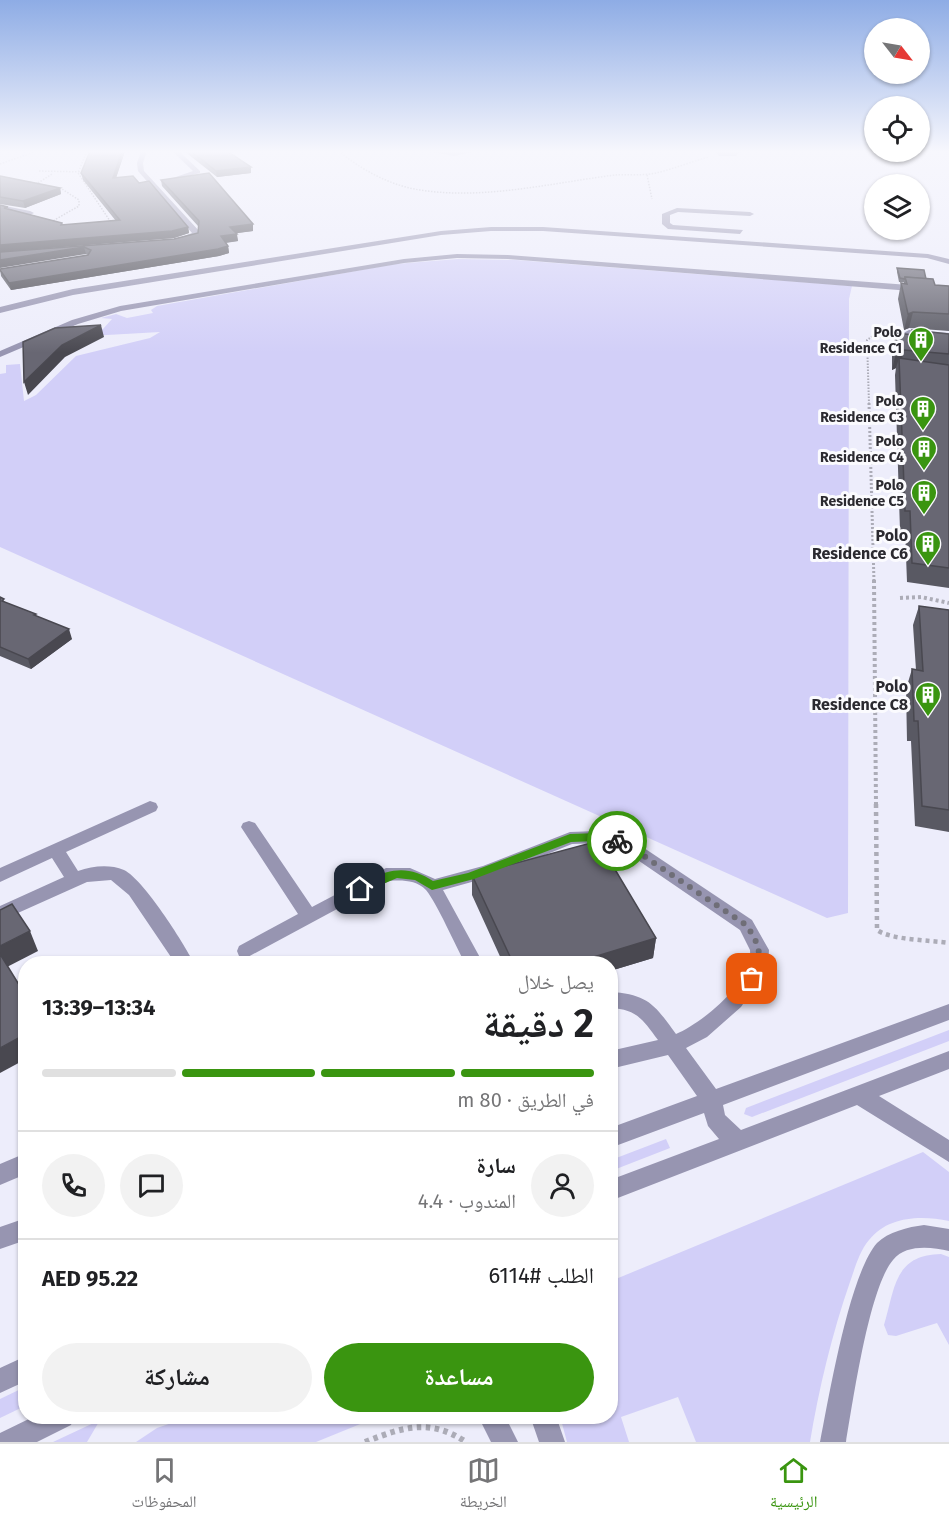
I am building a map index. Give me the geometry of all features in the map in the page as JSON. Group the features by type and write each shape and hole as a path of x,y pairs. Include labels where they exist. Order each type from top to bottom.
{"street":[{"path":"175,242 190,239 196,234 182,218"},
{"path":"665,218 665,223 675,228 740,232 761,246"},
{"path":"735,218 740,232"},
{"path":"0,310 73,292 466,230 543,229 928,256 949,262"},
{"path":"0,354 75,322 120,309 387,263 439,257 507,257 949,291"},
{"path":"949,336 909,333 902,338 912,343 949,346"},
{"path":"0,875 150,807"},
{"path":"249,827 309,917"},
{"path":"432,886 487,871 570,838 610,839 642,854 746,925 756,938 760,953 759,967 752,979 725,1009 692,1036 672,1045 618,1058"},
{"path":"56,850 74,879"},
{"path":"0,914 74,879 107,872 127,880 180,956"},
{"path":"246,951 386,876 408,874 426,880 432,886 470,956"},
{"path":"618,1000 632,1001 642,1007 712,1100 715,1119 728,1135 738,1141"},
{"path":"618,1135 949,1012"},
{"path":"618,1188 858,1095 946,1065"},
{"path":"858,1095 905,1122 949,1152"},
{"path":"0,1175 18,1167"},
{"path":"0,1238 18,1232"},
{"path":"833,1442 856,1334 876,1265 884,1253 910,1238 925,1236 949,1240"},
{"path":"0,1381 18,1372"},
{"path":"9,1442 46,1424"},
{"path":"495,1424 505,1442"},
{"path":"546,1424 552,1442"}],"path":[{"path":"51,222 59,218"},
{"path":"101,225 112,224 108,218"},
{"path":"890,337 873,336 867,340 875,598 877,930 888,937 911,936 949,943"},
{"path":"900,597 921,597 949,603"},
{"path":"365,1442 400,1428 416,1425 447,1430 466,1442"}],"shaded area":[{"path":"458,259 516,260 852,286 849,299 848,913 827,918 0,547 0,374 6,373 6,365 20,364 24,401 36,395 76,356 150,338 160,332 54,338 93,328 103,329 112,319 101,318 116,314 127,318 153,313 151,310 157,306 395,264"},
{"path":"949,1030 949,1041 752,1117 744,1114 746,1108"},
{"path":"666,1139 670,1148 618,1168 618,1157"},
{"path":"923,1152 949,1172 949,1221 916,1218 895,1222 877,1232 860,1255 832,1341 810,1442 696,1442 678,1397 621,1417 629,1442 567,1442 562,1424 618,1424 618,1278"},
{"path":"941,1254 949,1257 949,1345 937,1323 896,1336 888,1335 884,1325 899,1276 914,1260"},
{"path":"18,1390 18,1409 0,1418 0,1399"},
{"path":"91,1424 98,1424 87,1442 53,1442"},
{"path":"169,1424 360,1424 316,1442 136,1442 157,1428"}],"building":[{"path":"0,218 44,218 62,223 61,225 120,220 119,218 181,218 188,227 172,231 0,245"},
{"path":"196,218 248,218 253,224 230,227 237,234 221,236 228,246 218,249 9,283 0,270 88,255 91,250 84,247 0,260 0,252 174,239 198,233 199,221"},
{"path":"897,268 924,270 926,279 900,278"},
{"path":"905,277 933,279 935,285 949,286 949,314 913,312 908,314 901,283 907,284"},
{"path":"101,325 62,345 24,382 23,342 55,328"},
{"path":"912,330 949,334 949,354 904,350 896,353 896,333 913,335"},
{"path":"899,358 949,365 949,568 912,563 910,511 905,511"},
{"path":"0,597 4,599 2,601 69,629 28,659 0,647"},
{"path":"919,606 949,610 949,810 922,806 918,721 914,721 912,669 923,671"},
{"path":"598,841 656,938 597,956 510,956 472,875"},
{"path":"12,904 30,931 0,946 0,910"},
{"path":"0,954 18,983 18,1038 0,1048"}],"way so far":[{"path":"617,841 632,848 746,925 756,938 760,953 759,967 752,979"}],"place":[{"name":"Polo Residence C1","path":"921,363"},
{"name":"Polo Residence C3","path":"923,432"},
{"name":"Polo Residence C4","path":"924,472"},
{"name":"Polo Residence C5","path":"924,516"},
{"name":"Polo Residence C6","path":"928,567"},
{"name":"Polo Residence C8","path":"928,718"}],"route":[{"path":"360,889 397,873 417,876 432,886 487,871 570,838 598,837 617,841"}]}
